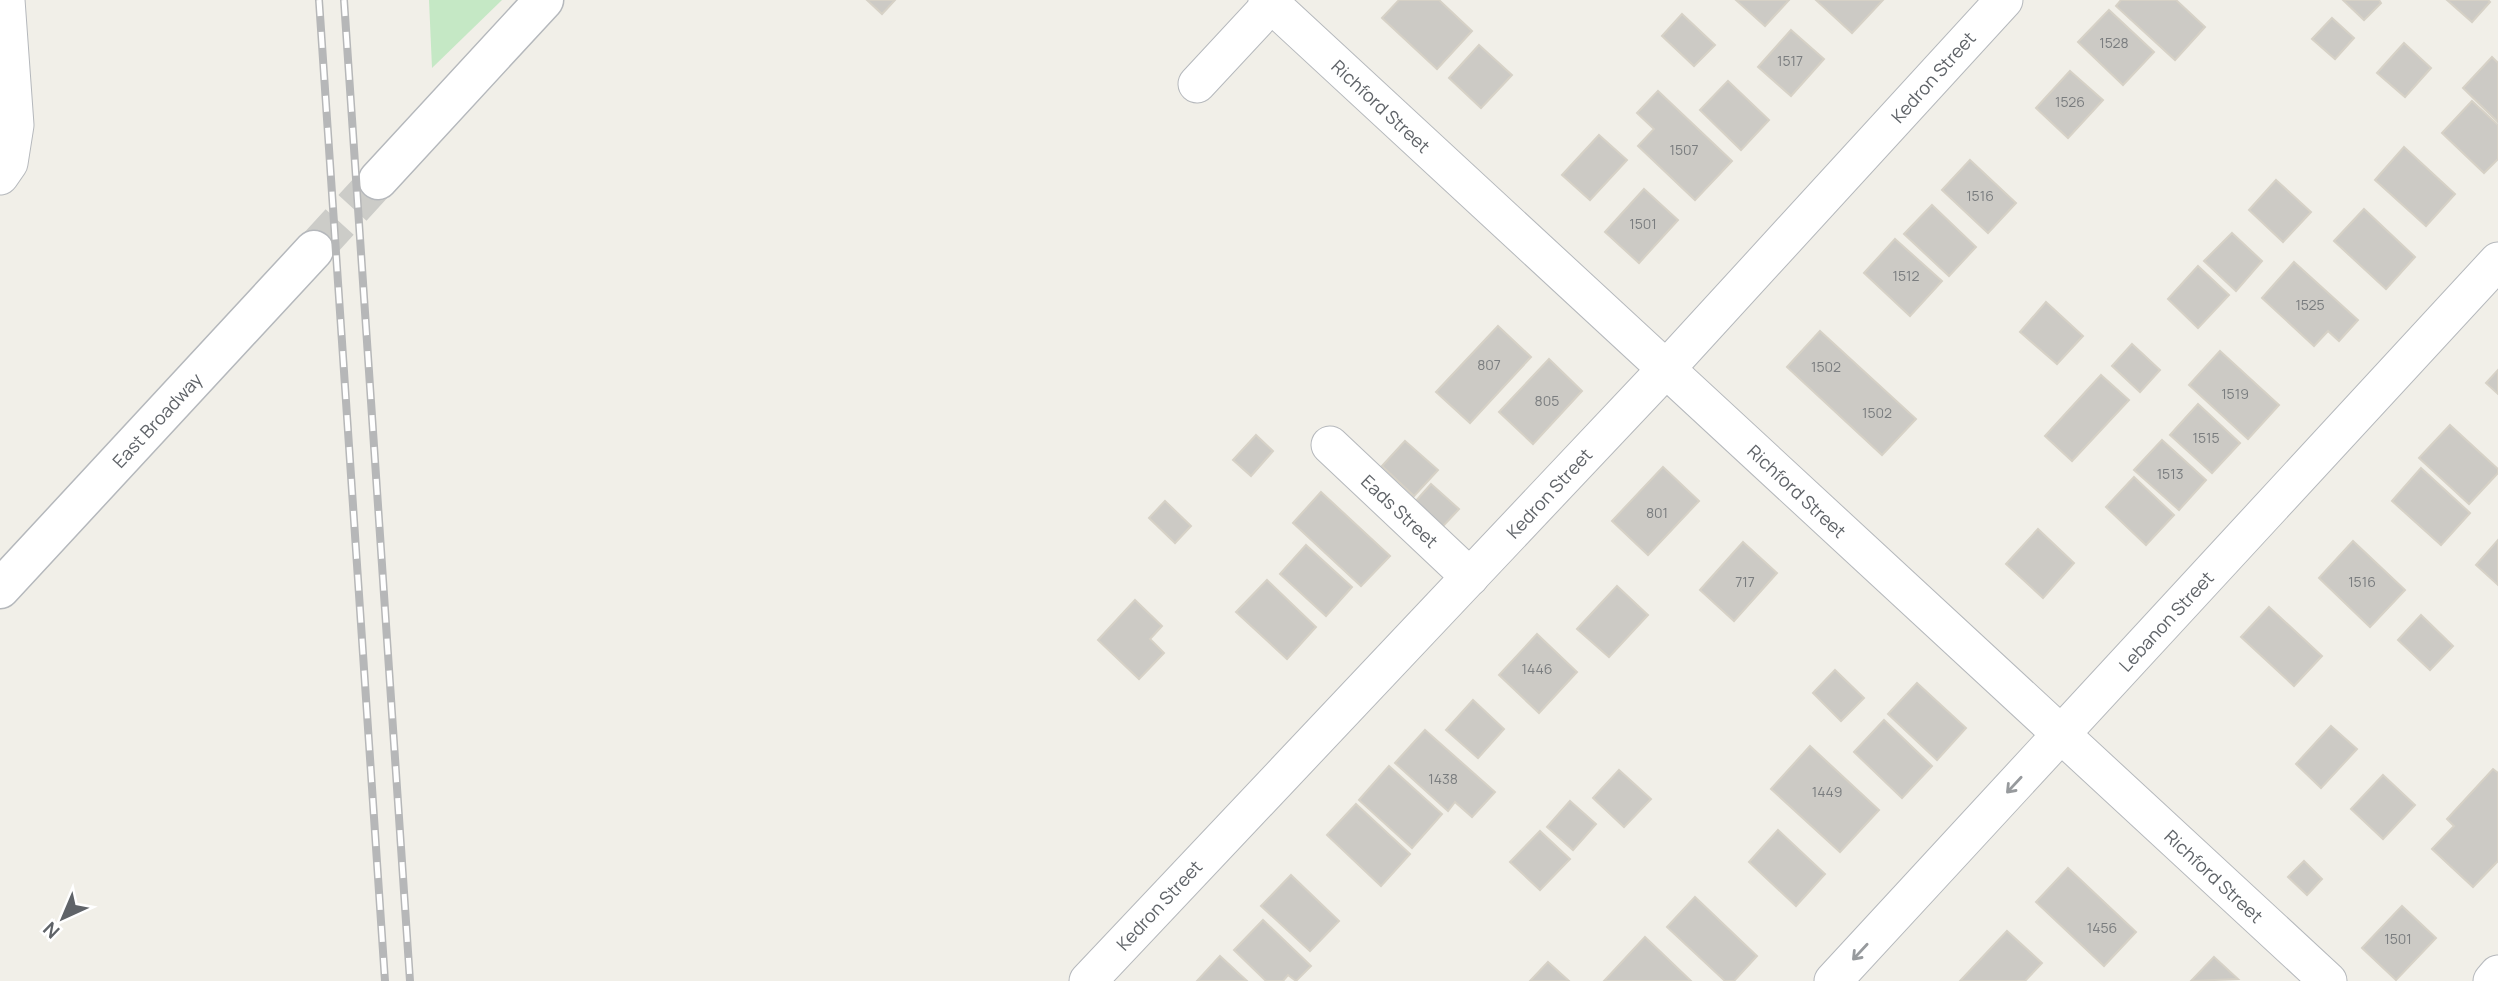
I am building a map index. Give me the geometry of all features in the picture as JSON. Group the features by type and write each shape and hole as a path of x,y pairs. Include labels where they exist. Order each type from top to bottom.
{"street":[{"path":"0,176 9,163 6,0"},
{"path":"378,180 544,0"},
{"name":"Kedron Street","path":"1088,981 1665,370 2004,0"},
{"path":"1196,84 1271,1"},
{"name":"Richford Street","path":"1271,1 1665,370 2328,981"},
{"name":"East Broadway","path":"0,589 314,250"},
{"name":"Lebanon Street","path":"1833,981 2498,261"},
{"name":"Eads Street","path":"1330,444 1470,577"},
{"path":"2492,981 2498,974"}],"green space":[{"path":"429,0 502,0 432,68"}],"building":[{"path":"867,0 895,0 882,14"},
{"path":"1399,0 1439,0 1472,31 1437,69 1382,18"},
{"path":"1736,0 1789,0 1765,26"},
{"path":"1816,0 1883,0 1852,33"},
{"path":"2121,0 2176,0 2205,27 2175,60 2116,6"},
{"path":"2343,0 2379,0 2381,3 2364,20"},
{"path":"2447,0 2488,0 2490,2 2472,22"},
{"path":"2109,10 2154,52 2123,85 2078,42"},
{"path":"1682,14 1715,45 1694,66 1662,36"},
{"path":"2332,18 2354,38 2335,59 2312,39"},
{"path":"1791,30 1824,59 1791,96 1758,67"},
{"path":"2404,43 2431,68 2405,97 2377,73"},
{"path":"1479,45 1512,75 1481,108 1449,78"},
{"path":"2492,57 2498,63 2498,122 2463,88"},
{"path":"2070,71 2103,100 2068,138 2036,108"},
{"path":"1728,81 1769,120 1741,150 1700,110"},
{"path":"1658,91 1732,161 1695,200 1638,146 1654,129 1637,113"},
{"path":"2472,101 2498,125 2498,159 2484,173 2442,133"},
{"path":"1599,135 1627,160 1590,200 1562,175"},
{"path":"2404,147 2455,194 2426,226 2375,180"},
{"path":"1970,160 2016,203 1988,233 1942,190"},
{"path":"2276,180 2311,212 2283,242 2249,210"},
{"path":"1644,189 1678,220 1639,263 1605,232"},
{"path":"1932,205 1976,247 1949,276 1904,234"},
{"path":"2364,209 2415,257 2386,289 2334,241"},
{"path":"2232,233 2262,261 2236,291 2204,261"},
{"path":"1895,239 1942,281 1910,316 1864,273"},
{"path":"2294,262 2358,320 2339,341 2328,331 2314,346 2262,298"},
{"path":"2198,266 2229,295 2198,328 2168,299"},
{"path":"2046,302 2083,336 2057,364 2020,332"},
{"path":"1498,326 1531,357 1470,423 1436,392"},
{"path":"1820,331 1916,419 1882,455 1787,367"},
{"path":"2132,344 2160,370 2140,392 2112,366"},
{"path":"2220,351 2279,405 2248,439 2189,385"},
{"path":"1549,359 1582,391 1533,444 1499,412"},
{"path":"2498,370 2498,394 2486,383"},
{"path":"2101,375 2129,400 2072,461 2045,436"},
{"path":"2198,404 2240,443 2212,473 2170,435"},
{"path":"2450,425 2498,469 2498,473 2469,504 2419,458"},
{"path":"1256,435 1273,451 1251,476 1233,460"},
{"path":"2162,440 2206,480 2179,510 2134,470"},
{"path":"1405,441 1438,470 1414,496 1382,466"},
{"path":"1663,467 1699,501 1648,555 1612,521"},
{"path":"2421,468 2470,513 2441,545 2392,501"},
{"path":"2134,477 2174,515 2146,545 2106,507"},
{"path":"1431,484 1459,509 1443,526 1415,502"},
{"path":"1321,492 1390,556 1361,586 1293,523"},
{"path":"1165,501 1191,526 1175,543 1149,518"},
{"path":"2038,529 2074,563 2043,598 2006,564"},
{"path":"2498,540 2498,585 2476,565"},
{"path":"2353,541 2405,590 2370,627 2319,578"},
{"path":"1743,542 1777,573 1734,621 1700,590"},
{"path":"1306,545 1352,587 1326,616 1280,574"},
{"path":"1267,580 1316,627 1287,659 1236,612"},
{"path":"1617,586 1648,615 1609,657 1577,629"},
{"path":"1135,600 1162,626 1150,639 1164,653 1139,679 1098,640"},
{"path":"2269,607 2322,656 2294,686 2241,637"},
{"path":"2421,615 2453,646 2430,670 2398,640"},
{"path":"1537,634 1577,672 1539,713 1499,675"},
{"path":"1835,670 1864,698 1841,721 1813,693"},
{"path":"1917,683 1966,728 1937,760 1888,714"},
{"path":"1473,700 1504,729 1478,758 1446,730"},
{"path":"1884,720 1932,766 1902,798 1854,752"},
{"path":"2331,726 2357,749 2321,788 2296,764"},
{"path":"1425,730 1495,792 1472,817 1455,802 1448,811 1395,763"},
{"path":"1810,746 1879,810 1840,852 1771,789"},
{"path":"1389,766 1442,814 1412,848 1359,800"},
{"path":"2493,769 2498,773 2498,861 2473,887 2432,849 2454,826 2447,819"},
{"path":"1619,770 1651,799 1624,827 1593,798"},
{"path":"2383,775 2415,805 2383,839 2351,809"},
{"path":"1570,801 1596,824 1573,850 1547,827"},
{"path":"1356,804 1410,854 1381,886 1327,835"},
{"path":"1778,830 1825,874 1796,906 1749,862"},
{"path":"1540,831 1570,859 1540,890 1510,862"},
{"path":"2304,861 2322,879 2307,895 2288,877"},
{"path":"2068,868 2136,932 2104,966 2036,902"},
{"path":"1291,875 1339,921 1310,951 1261,906"},
{"path":"1695,897 1757,956 1734,981 1725,981 1667,927"},
{"path":"2402,906 2436,938 2396,980 2362,948"},
{"path":"1263,920 1311,966 1296,981 1288,975 1283,981 1266,981 1234,950"},
{"path":"2007,931 2042,963 2025,981 1960,981"},
{"path":"1645,937 1691,981 1604,981"},
{"path":"1220,956 1247,981 1197,981"},
{"path":"2214,957 2238,979 2191,981"},
{"path":"1548,962 1569,981 1530,981"}],"tunnel":[{"path":"314,250 378,180"}],"railway":[{"path":"319,0 385,981"},
{"path":"344,0 410,981"}]}
